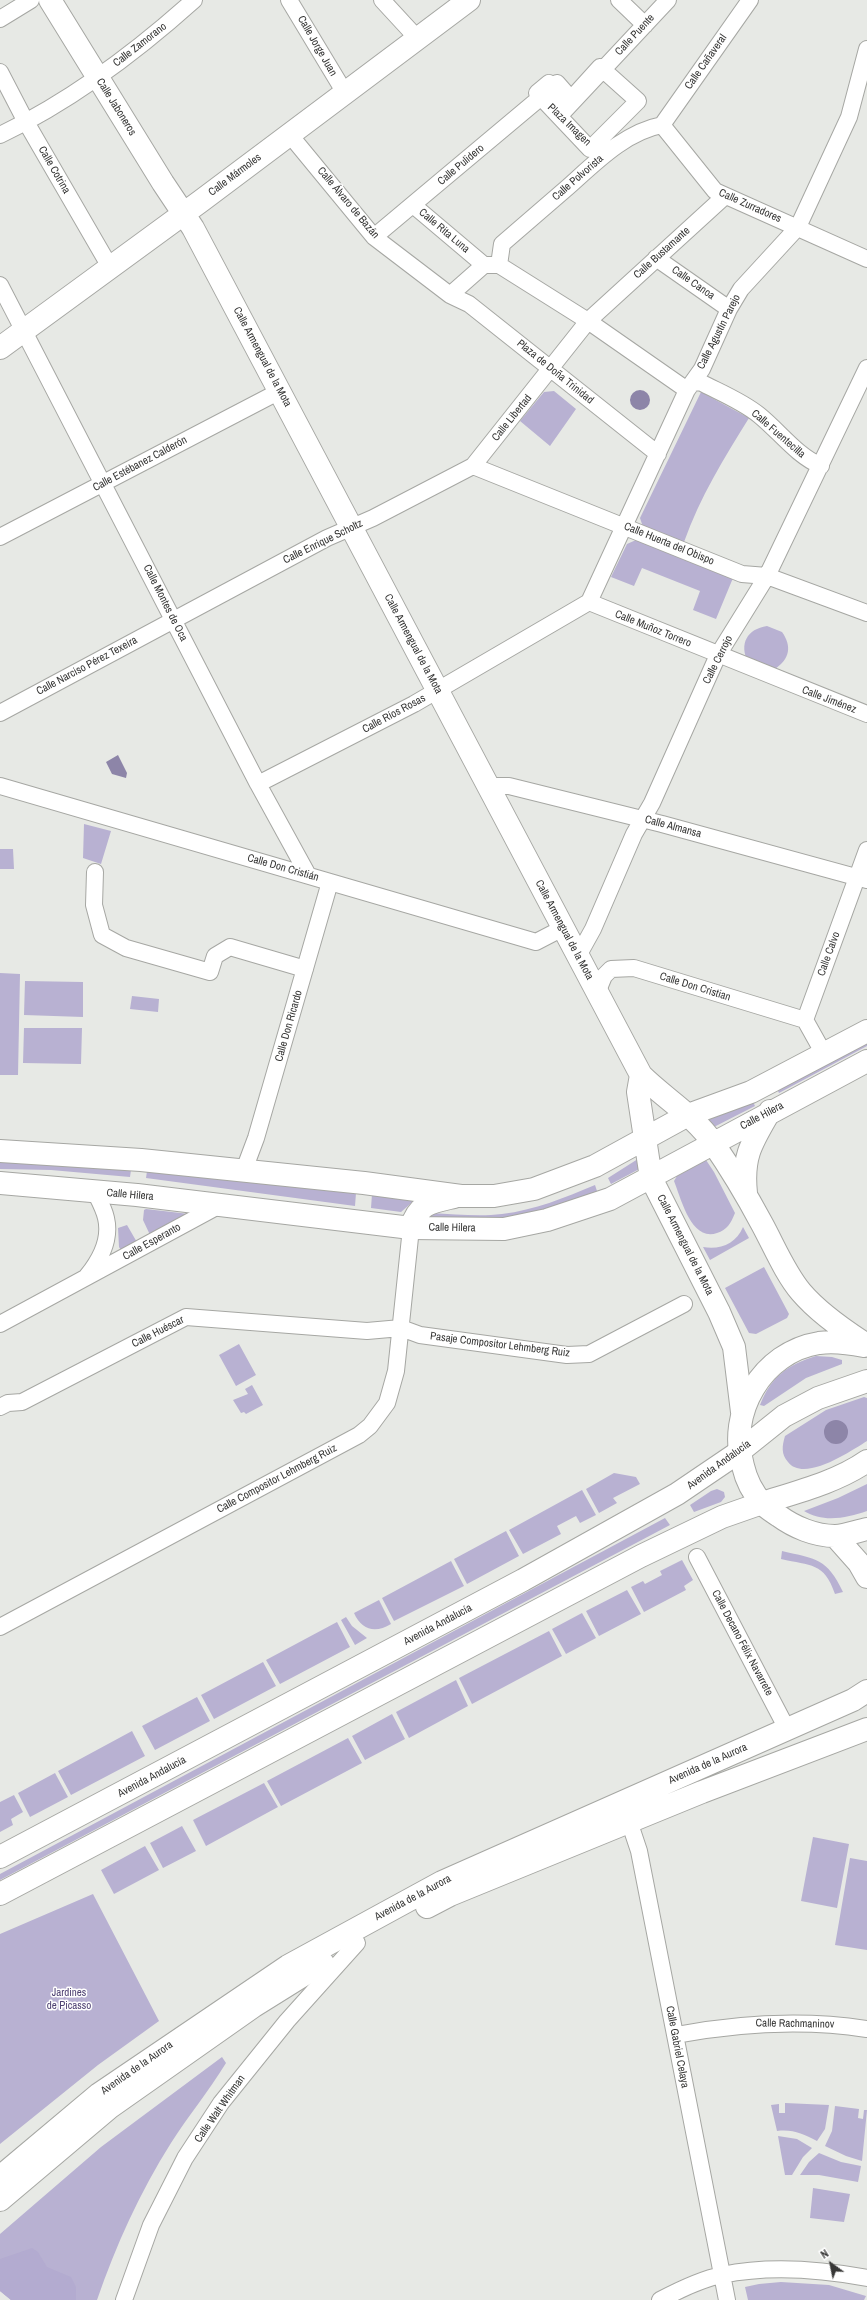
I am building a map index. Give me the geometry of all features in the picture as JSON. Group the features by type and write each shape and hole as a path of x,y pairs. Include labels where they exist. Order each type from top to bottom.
{"main road":[{"name":"Calle Jaboneros","path":"50,0 183,214"},
{"name":"Calle Mármoles","path":"0,348 290,135 469,0"},
{"name":"Calle Armengual de la Mota","path":"183,214 196,234 280,391 641,1075 664,1097 688,1115 713,1142 747,1194 777,1253 801,1292 844,1330 867,1346"},
{"path":"0,1151 141,1160 244,1170 462,1196 494,1196 534,1189 595,1166 645,1140 688,1115 751,1092 867,1031"},
{"name":"Calle Hilera","path":"0,1183 220,1205 411,1228 504,1228 547,1220 610,1199 651,1178 770,1111 867,1061"},
{"name":"Calle Armengual de la Mota","path":"641,1075 638,1092 651,1178 719,1312 734,1347 742,1412"},
{"name":"Calle Armengual de la Mota","path":"747,1194 744,1170 746,1158 770,1111"},
{"path":"411,1228 415,1215 429,1203 462,1196"},
{"path":"867,1346 845,1342 818,1343 792,1352 770,1367 757,1382 742,1412 738,1432 739,1452 747,1479 762,1503 795,1528 835,1536 867,1529"},
{"name":"Avenida Andalucía","path":"0,1857 523,1580 677,1494 739,1452 784,1416 818,1398 867,1381"},
{"path":"0,1894 641,1556 722,1517 808,1488 856,1468 867,1461"},
{"path":"835,1536 859,1563 867,1577"},
{"name":"Avenida de la Aurora","path":"0,2200 109,2108 254,2006 357,1943 450,1895 626,1811 788,1729 853,1700 867,1691"},
{"name":"Avenida de la Aurora","path":"0,2177 99,2094 288,1966 442,1882 626,1811 867,1729"}],"street":[{"path":"0,19 31,0"},
{"name":"Calle Zamorano","path":"0,135 26,122 126,59 194,0"},
{"name":"Calle Jorge Juan","path":"290,0 345,93"},
{"path":"382,0 417,38"},
{"path":"619,0 645,25"},
{"name":"Calle Puente","path":"602,69 668,0"},
{"name":"Calle Cañaveral","path":"662,125 750,0"},
{"name":"Calle Agustín Parejo","path":"589,602 690,386 702,369 729,309 751,276 798,227 849,117 867,49"},
{"name":"Plaza Imagen","path":"600,67 602,69 638,101 590,149 537,93 549,83 553,86 557,83 571,99 600,67"},
{"name":"Calle Pulidero","path":"374,237 547,92 564,111 602,69"},
{"name":"Calle Cotrina","path":"0,72 26,122 110,267"},
{"name":"Calle Zurradores","path":"662,125 715,191 867,259"},
{"name":"Calle Polvorista","path":"486,262 502,244 600,159 633,136 649,127 662,125"},
{"name":"Calle Álvaro de Bazán","path":"290,135 374,237 450,294"},
{"name":"Calle Bustamante","path":"551,370 594,316 725,196"},
{"name":"Calle Rita Luna","path":"413,205 486,262 594,316 690,386"},
{"name":"Calle Canoa","path":"656,258 729,309"},
{"path":"450,294 486,262"},
{"name":"Calle Montes de Oca","path":"0,285 258,784 308,875"},
{"name":"Plaza de Doña Trinidad","path":"450,294 469,304 658,454"},
{"name":"Calle Cerrojo","path":"578,956 593,929 634,834 643,819 718,655 766,576 821,466 867,368"},
{"name":"Calle Libertad","path":"473,466 551,370"},
{"name":"Calle Fuentecilla","path":"690,386 700,382 747,407 759,415 807,459 821,466"},
{"name":"Calle Estébanez Calderón","path":"0,537 280,391"},
{"name":"Calle Huerta del Obispo","path":"473,466 742,574 766,576 867,613"},
{"name":"Calle Enrique Scholtz","path":"173,619 327,538 352,528 473,466"},
{"name":"Calle Muñoz Torrero","path":"589,602 790,685"},
{"name":"Calle Ríos Rosas","path":"258,784 437,690 589,602"},
{"name":"Calle Narciso Pérez Texeira","path":"0,713 173,619"},
{"name":"Calle Jiménez","path":"790,685 867,714"},
{"name":"Calle Don Cristián","path":"0,786 536,942 563,928"},
{"name":"Calle Almansa","path":"488,786 509,786 643,819 862,879"},
{"name":"Calle Calvo","path":"805,1020 862,879 867,850"},
{"path":"95,872 94,906 102,935 126,948 210,972 215,956 230,947 305,969"},
{"name":"Calle Don Ricardo","path":"244,1170 256,1138 330,882"},
{"name":"Calle Don Cristian","path":"597,993 604,976 611,969 634,968 805,1020"},
{"path":"805,1020 824,1054"},
{"name":"Calle Esperanto","path":"85,1278 99,1262 106,1241 107,1218 95,1192"},
{"name":"Calle Esperanto","path":"0,1324 220,1205"},
{"name":"Calle Compositor Lehmberg Ruiz","path":"0,1627 359,1435 370,1426 388,1403 396,1370 411,1228"},
{"name":"Pasaje Compositor Lehmberg Ruiz","path":"401,1328 420,1335 567,1355 589,1354 684,1304"},
{"name":"Calle Huéscar","path":"0,1407 8,1403 22,1402 186,1317 367,1331 401,1328"},
{"name":"Calle Decano Félix Navarrete","path":"697,1557 788,1729"},
{"name":"Calle Gabriel Celaya","path":"626,1811 639,1851 727,2300"},
{"name":"Calle Walt Whitman","path":"124,2300 150,2225 185,2158 209,2121 221,2103 287,2021 357,1943"},
{"name":"Calle Rachmaninov","path":"676,2035 752,2023 781,2022 843,2025 867,2029"},
{"path":"660,2300 695,2284 721,2275 788,2268 835,2272 867,2278"}],"green space":[{"path":"554,391 576,409 550,446 520,421 544,392"},
{"path":"701,392 749,418 697,509 684,542 643,527 640,518"},
{"path":"636,540 733,578 716,619 693,610 700,591 642,568 634,586 611,577 627,544"},
{"path":"767,626 782,632 788,647 788,652 784,661 775,669 748,662 745,655 745,643 750,634 754,630"},
{"path":"84,824 111,831 101,864 83,858"},
{"path":"0,849 13,849 14,869 0,869"},
{"path":"0,973 20,974 18,1075 0,1075"},
{"path":"25,981 83,982 83,1017 24,1015"},
{"path":"132,996 159,999 158,1012 130,1009"},
{"path":"24,1028 82,1028 81,1064 23,1063"},
{"path":"867,1041 867,1046 779,1093 777,1089"},
{"path":"753,1102 755,1106 712,1128 705,1121"},
{"path":"641,1157 645,1166 611,1184 608,1178"},
{"path":"0,1160 131,1170 130,1177 51,1170 0,1169"},
{"path":"706,1160 714,1172 735,1213 726,1228 717,1233 708,1234 700,1231 688,1217 674,1181 677,1176"},
{"path":"147,1171 356,1193 355,1206 146,1178"},
{"path":"595,1185 597,1191 563,1205 503,1219 431,1217 430,1215 431,1213 485,1215 526,1210 549,1203"},
{"path":"372,1194 416,1199 401,1212 371,1208"},
{"path":"144,1210 189,1214 151,1237 143,1220"},
{"path":"127,1225 138,1244 122,1252 119,1247 118,1228"},
{"path":"743,1227 749,1238 710,1260 703,1247 715,1248 732,1242"},
{"path":"764,1267 789,1314 787,1318 756,1334 749,1333 725,1288"},
{"path":"239,1344 256,1375 236,1386 219,1355"},
{"path":"816,1356 832,1357 842,1360 842,1364 806,1378 764,1406 760,1405 769,1387 781,1373 788,1368"},
{"path":"252,1385 263,1405 246,1414 244,1412 241,1413 233,1400 248,1394 245,1389"},
{"path":"864,1397 867,1398 867,1441 839,1458 816,1467 805,1469 795,1468 788,1462 784,1456 783,1450 785,1436 826,1410"},
{"path":"614,1473 636,1477 640,1484 613,1498 617,1503 599,1513 586,1489"},
{"path":"867,1484 867,1511 851,1516 827,1518 811,1515 804,1511 838,1498"},
{"path":"717,1489 724,1492 725,1497 721,1502 694,1512 690,1505 711,1491"},
{"path":"582,1490 596,1515 580,1523 576,1516 557,1526 561,1534 523,1554 509,1530"},
{"path":"665,1518 670,1525 0,1880 0,1874"},
{"path":"506,1531 519,1556 467,1584 454,1559"},
{"path":"782,1551 804,1556 826,1566 832,1572 843,1592 835,1594 826,1576 815,1567 781,1559"},
{"path":"682,1560 693,1580 684,1586 686,1590 644,1612 631,1587 643,1581 645,1584 662,1575 660,1571"},
{"path":"451,1561 464,1586 394,1621 382,1598"},
{"path":"627,1590 641,1614 599,1636 586,1611"},
{"path":"379,1600 391,1624 380,1629 370,1629 365,1627 357,1619 354,1613"},
{"path":"582,1613 596,1638 566,1654 552,1629"},
{"path":"346,1617 352,1626 367,1638 355,1645 341,1620"},
{"path":"337,1622 350,1647 280,1684 266,1660"},
{"path":"549,1631 562,1656 472,1704 459,1678"},
{"path":"263,1662 276,1686 214,1719 201,1695"},
{"path":"456,1680 468,1706 409,1738 396,1712"},
{"path":"197,1697 210,1721 155,1750 142,1726"},
{"path":"392,1714 405,1739 365,1760 352,1736"},
{"path":"132,1731 145,1756 71,1795 58,1771"},
{"path":"348,1738 362,1763 281,1806 267,1781"},
{"path":"55,1773 68,1797 30,1817 18,1793"},
{"path":"264,1783 278,1807 206,1846 193,1820"},
{"path":"14,1795 23,1812 11,1819 13,1825 0,1832 0,1802"},
{"path":"182,1826 196,1851 163,1868 150,1843"},
{"path":"813,1837 849,1844 837,1908 801,1901"},
{"path":"145,1846 159,1870 114,1894 101,1870"},
{"path":"850,1858 867,1861 867,1950 835,1945"},
{"name":"Jardines de Picasso","path":"93,1894 159,2021 98,2065 0,2144 0,1934"},
{"path":"222,2057 226,2063 213,2084 184,2123 149,2180 112,2259 97,2300 11,2300 0,2291 0,2234 101,2147"},
{"path":"785,2103 829,2105 825,2129 817,2141 798,2133 777,2131 771,2105 779,2104 779,2113 785,2113"},
{"path":"835,2106 859,2109 858,2118 863,2119 864,2110 867,2110 862,2161 846,2156 825,2146 832,2131"},
{"path":"778,2136 797,2139 812,2148 803,2157 792,2175 785,2175"},
{"path":"819,2153 841,2162 861,2166 858,2182 819,2175 800,2175 809,2162"},
{"path":"813,2188 850,2194 844,2222 810,2218"},
{"path":"781,2282 829,2285 866,2296 864,2300 748,2300 745,2287"}],"shaded area":[{"path":"640,390 647,393 650,400 647,407 640,410 633,407 630,400 633,393"},
{"path":"118,755 127,773 126,778 112,774 106,762"},
{"path":"836,1420 841,1421 847,1427 847,1437 841,1443 836,1444 831,1443 825,1437 824,1432 825,1427 831,1421"},
{"path":"32,2248 38,2252 47,2267 71,2277 76,2287 76,2300 11,2300 0,2291 0,2259"}]}
